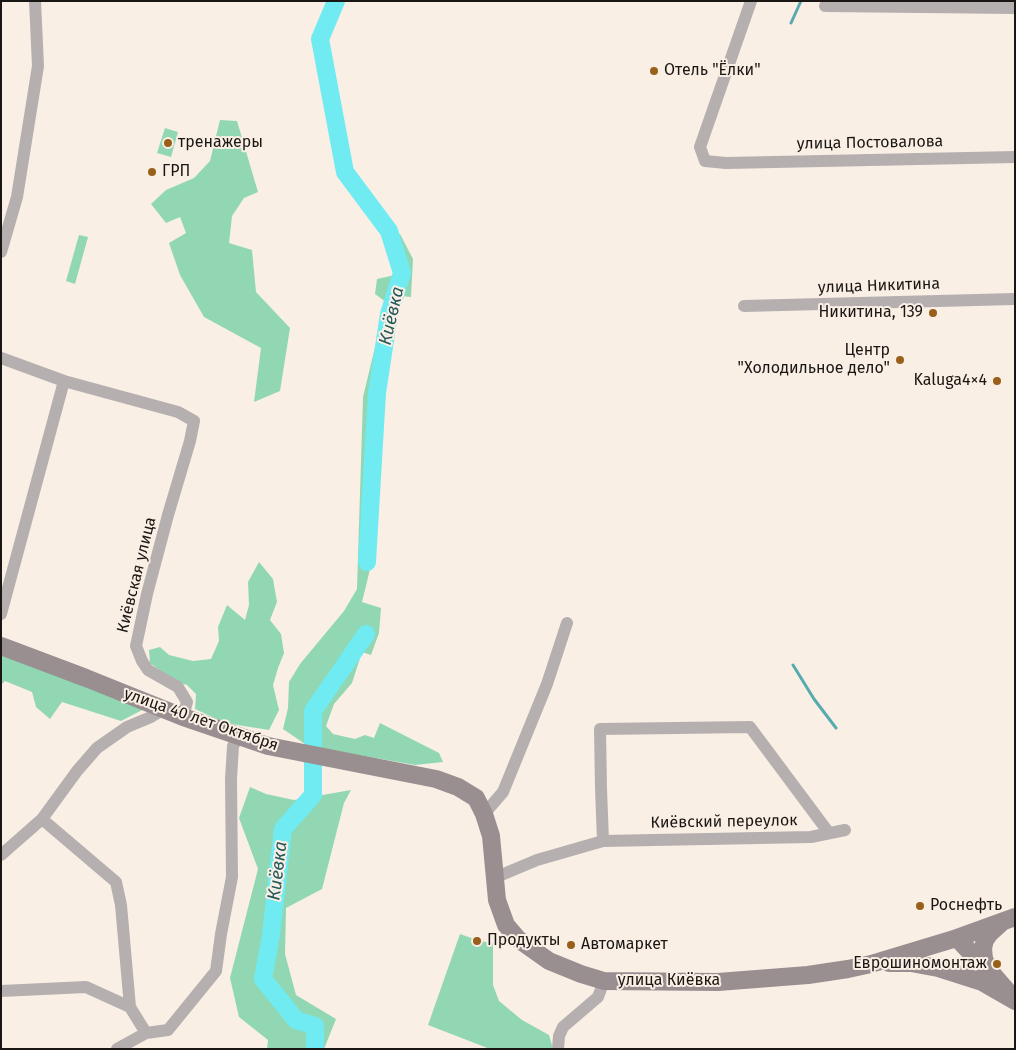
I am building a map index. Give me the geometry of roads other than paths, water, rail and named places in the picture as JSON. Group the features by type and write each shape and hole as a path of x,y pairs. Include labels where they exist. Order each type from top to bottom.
{"main road":[{"name":"улица 40 лет Октября","path":"1,646 183,717 268,746 436,779"},
{"name":"улица Киёвка","path":"436,779 476,798 484,814 491,836 497,900 506,925 518,938 549,961 604,981 704,983 808,975 848,969 957,938 1009,919"},
{"path":"986,976 983,948 985,940 990,933 1009,919"},
{"path":"957,938 958,951 965,966 986,976 1015,1000"},
{"path":"871,964 911,963 986,976"}],"street":[{"path":"1,252 17,197 38,66 35,1"},
{"name":"улица Постовалова","path":"751,1 700,147 705,161 726,163 1015,157"},
{"path":"825,6 1015,8"},
{"name":"улица Никитина","path":"744,306 1015,299"},
{"path":"1,358 64,381 1,614"},
{"name":"Киёвская улица","path":"64,381 178,412 194,420 147,594 136,646 148,670 178,687 187,702 183,717"},
{"path":"484,814 503,792 547,684 567,623"},
{"path":"1,855 42,819 77,771 97,748 127,727 151,717 164,709"},
{"path":"603,841 600,729 750,727 829,833"},
{"path":"117,1049 146,1033 168,1030 216,970 232,876 231,779 233,746 239,736"},
{"path":"42,819 116,882 121,905 130,1007 146,1033"},
{"name":"Киёвский переулок","path":"494,878 537,860 603,841 811,837 845,830"},
{"path":"558,1049 559,1036 563,1027 598,997 604,981"},
{"path":"1,991 86,987 130,1007"}],"waterway":[{"name":"Киёвка","path":"336,1 320,39 345,172 389,231 402,273 389,314 377,393 367,562"},
{"path":"791,23 801,1"},
{"name":"Киёвка","path":"315,1049 315,1026 296,1020 263,979 271,935 283,829 313,795 313,711 366,634"},
{"path":"793,665 814,699 836,728"}],"place":[{"name":"Отель \"Ёлки\"","path":"654,71"},
{"name":"тренажеры","path":"168,143"},
{"name":"ГРП","path":"152,172"},
{"name":"Никитина, 139","path":"933,313"},
{"name":"Центр \"Холодильное дело\"","path":"900,360"},
{"name":"Kaluga4×4","path":"997,381"},
{"name":"Роснефть","path":"920,906"},
{"name":"Продукты","path":"477,941"},
{"name":"Автомаркет","path":"571,945"},
{"name":"Еврошиномонтаж","path":"997,964"}]}
